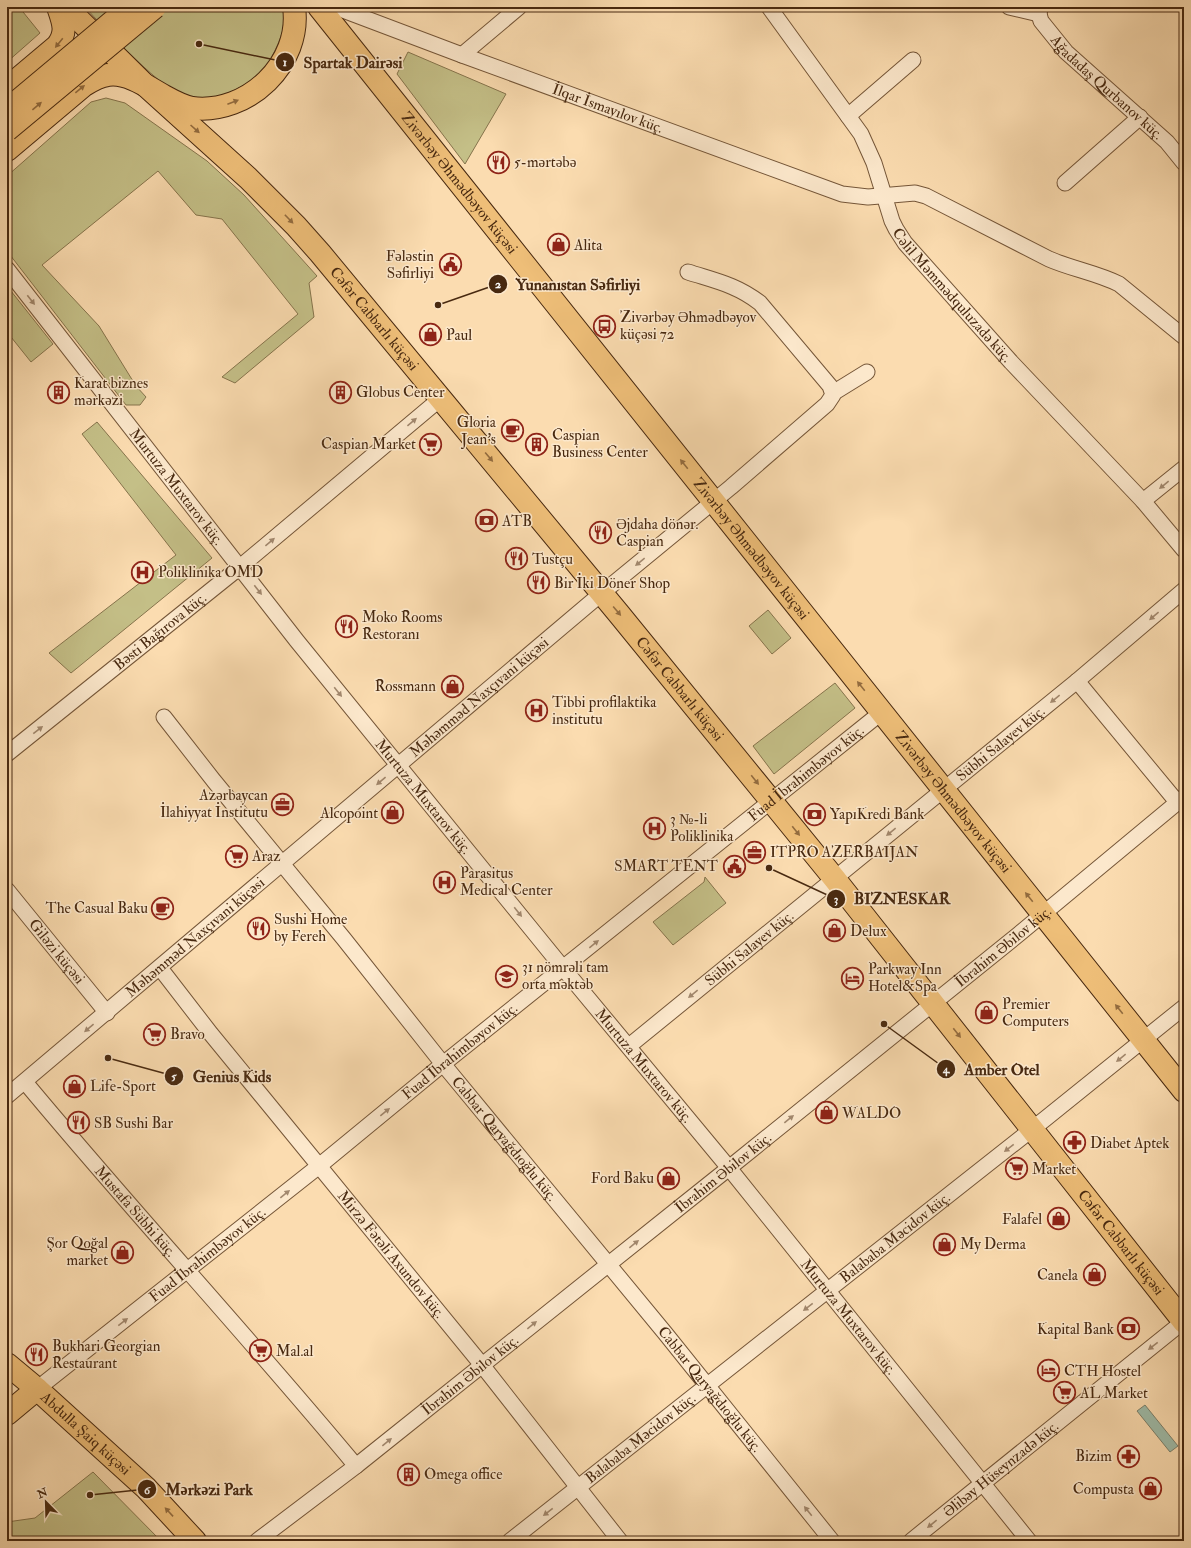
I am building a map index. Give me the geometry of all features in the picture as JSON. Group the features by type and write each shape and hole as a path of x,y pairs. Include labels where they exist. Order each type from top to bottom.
{"main road":[{"path":"7,88 57,46 63,39 64,30 58,7"},
{"path":"66,7 144,84"},
{"path":"7,110 130,7"},
{"path":"7,130 155,7"},
{"path":"7,150 83,86 108,74 121,76 144,84 176,103 191,108 209,109 223,106 238,100 255,91 268,81 280,67 288,52 293,37 296,23 294,7"},
{"name":"Zivərbəy Əhmədbəyov küçəsi","path":"319,7 1184,1091"},
{"name":"Cəfər Cabbarlı küçəsi","path":"144,84 219,150 296,226 342,278 772,801 933,1002 1184,1321"},
{"name":"Abdulla Şaiq küçəsi","path":"7,1364 37,1389 146,1488 195,1541"},
{"path":"7,1414 37,1389"}],"street":[{"name":"İlqar İsmayılov küç.","path":"335,7 842,194 868,197 914,193 926,196 1049,259 1065,266 1109,279 1119,284 1184,337"},
{"path":"462,55 519,7"},
{"name":"Cəlil Məmmədquluzadə küç.","path":"769,7 861,134 868,149 896,229 905,243 1011,362 1143,501 1184,550"},
{"path":"1009,7 1040,11"},
{"name":"Ağadadaş Qurbanov küç.","path":"1040,11 1047,31 1066,52 1167,142 1184,163"},
{"path":"848,116 913,60"},
{"path":"1065,183 1140,117"},
{"name":"Murtuza Muxtarov küç.","path":"7,269 297,641 563,968 729,1168 1029,1541"},
{"path":"688,272 748,293 760,303 830,386 833,393 867,372"},
{"name":"Məhəmməd Naxçıvani küçəsi","path":"7,1096 26,1082 602,593 714,501 827,404 832,398 833,393"},
{"name":"Bəsti Bağırova küç.","path":"7,754 240,567 440,399"},
{"path":"1143,501 1184,468"},
{"name":"Sübhi Salayev küç.","path":"629,1046 1077,681 1184,590"},
{"path":"1077,681 1181,800"},
{"name":"Fuad İbrahimbəyov küç.","path":"37,1389 188,1271 443,1064 882,712"},
{"name":"Cabbar Qaryağdıoğlu küç.","path":"164,716 214,781 283,864 443,1064 708,1386 832,1541"},
{"name":"İbrahim Əbilov küç.","path":"257,1541 356,1466 729,1168 1043,914 1181,800"},
{"name":"Giləzi küçəsi","path":"7,890 107,1012"},
{"name":"Mirzə Fətəli Axundov küç.","path":"160,968 211,1034 482,1365 620,1541"},
{"name":"Balababa Məcidov küç.","path":"510,1541 1033,1129 1184,1007"},
{"name":"Mustafa Sübhi küç.","path":"26,1082 96,1166 299,1397 356,1466"},
{"name":"Əlibəy Hüseynzadə küç.","path":"911,1541 1184,1321"}],"shaded area":[{"path":"7,7 19,7 40,33 7,62"},
{"path":"85,7 284,7 285,15 283,30 277,46 266,67 260,74 253,80 226,94 208,99 190,99 179,94 166,85 135,59"},
{"path":"408,52 506,94 465,164 397,74"},
{"path":"106,98 125,103 207,161 244,195 317,276 309,283 314,317 235,383 222,377 298,314 222,219 196,215 158,171 42,265 99,326 136,386 146,397 140,405 126,405 7,251 7,176 91,102"},
{"path":"7,286 53,344 31,362 7,332"},
{"path":"97,422 212,558 71,673 49,653 176,555 82,434"},
{"path":"768,610 791,638 772,654 749,626"},
{"path":"835,683 855,708 774,774 753,746"},
{"path":"705,877 726,903 673,945 653,922 704,882"},
{"path":"1145,1405 1178,1446 1170,1452 1137,1411"},
{"path":"93,1472 161,1541 7,1541 7,1522 35,1518"}],"place":[{"name":"Spartak Dairəsi","path":"199,44"},
{"name":"5-mərtəbə","path":"498,162"},
{"name":"Alita","path":"558,245"},
{"name":"Fələstin Səfirliyi","path":"450,265"},
{"name":"Yunanıstan Səfirliyi","path":"438,305"},
{"name":"Zivərbəy Əhmədbəyov küçəsi 72","path":"604,326"},
{"name":"Paul","path":"431,335"},
{"name":"Karat biznes mərkəzi","path":"59,392"},
{"name":"Globus Center","path":"340,392"},
{"name":"Gloria Jean's","path":"512,431"},
{"name":"Caspian Market","path":"431,444"},
{"name":"Caspian Business Center","path":"537,444"},
{"name":"ATB","path":"487,521"},
{"name":"Əjdaha dönər. Caspian","path":"600,533"},
{"name":"Tustçu","path":"516,559"},
{"name":"Poliklinika OMD","path":"142,572"},
{"name":"Bir İki Döner Shop","path":"538,583"},
{"name":"Moko Rooms Restoranı","path":"347,626"},
{"name":"Rossmann","path":"452,686"},
{"name":"Tibbi profilaktika institutu","path":"537,711"},
{"name":"Azərbaycan İlahiyyat İnstitutu","path":"283,804"},
{"name":"Alcopoint","path":"393,813"},
{"name":"YapıKredi Bank","path":"815,814"},
{"name":"3 №-li Poliklinika","path":"654,828"},
{"name":"ITPRO AZERBAIJAN","path":"754,852"},
{"name":"Araz","path":"236,856"},
{"name":"SMART TENT","path":"734,866"},
{"name":"BIZNESKAR","path":"769,868"},
{"name":"Parasitus Medical Center","path":"445,882"},
{"name":"The Casual Baku","path":"163,908"},
{"name":"Sushi Home by Fereh","path":"258,928"},
{"name":"Delux","path":"834,931"},
{"name":"31 nömrəli tam orta məktəb","path":"506,976"},
{"name":"Parkway Inn Hotel&Spa","path":"852,978"},
{"name":"Premier Computers","path":"986,1013"},
{"name":"Amber Otel","path":"884,1024"},
{"name":"Bravo","path":"155,1034"},
{"name":"Genius Kids","path":"108,1058"},
{"name":"Life-Sport","path":"74,1086"},
{"name":"WALDO","path":"827,1113"},
{"name":"SB Sushi Bar","path":"79,1123"},
{"name":"Diabet Aptek","path":"1075,1143"},
{"name":"Market","path":"1016,1169"},
{"name":"Ford Baku","path":"669,1178"},
{"name":"Falafel","path":"1058,1219"},
{"name":"My Derma","path":"944,1244"},
{"name":"Şor Qoğal market","path":"123,1252"},
{"name":"Canela","path":"1094,1275"},
{"name":"Kapital Bank","path":"1129,1329"},
{"name":"Mal.al","path":"261,1351"},
{"name":"Bukhari Georgian Restaurant","path":"36,1355"},
{"name":"CTH Hostel","path":"1048,1371"},
{"name":"AL Market","path":"1065,1393"},
{"name":"Bizim","path":"1128,1456"},
{"name":"Omega office","path":"409,1474"},
{"name":"Compusta","path":"1150,1489"},
{"name":"Mərkəzi Park","path":"90,1495"}]}
